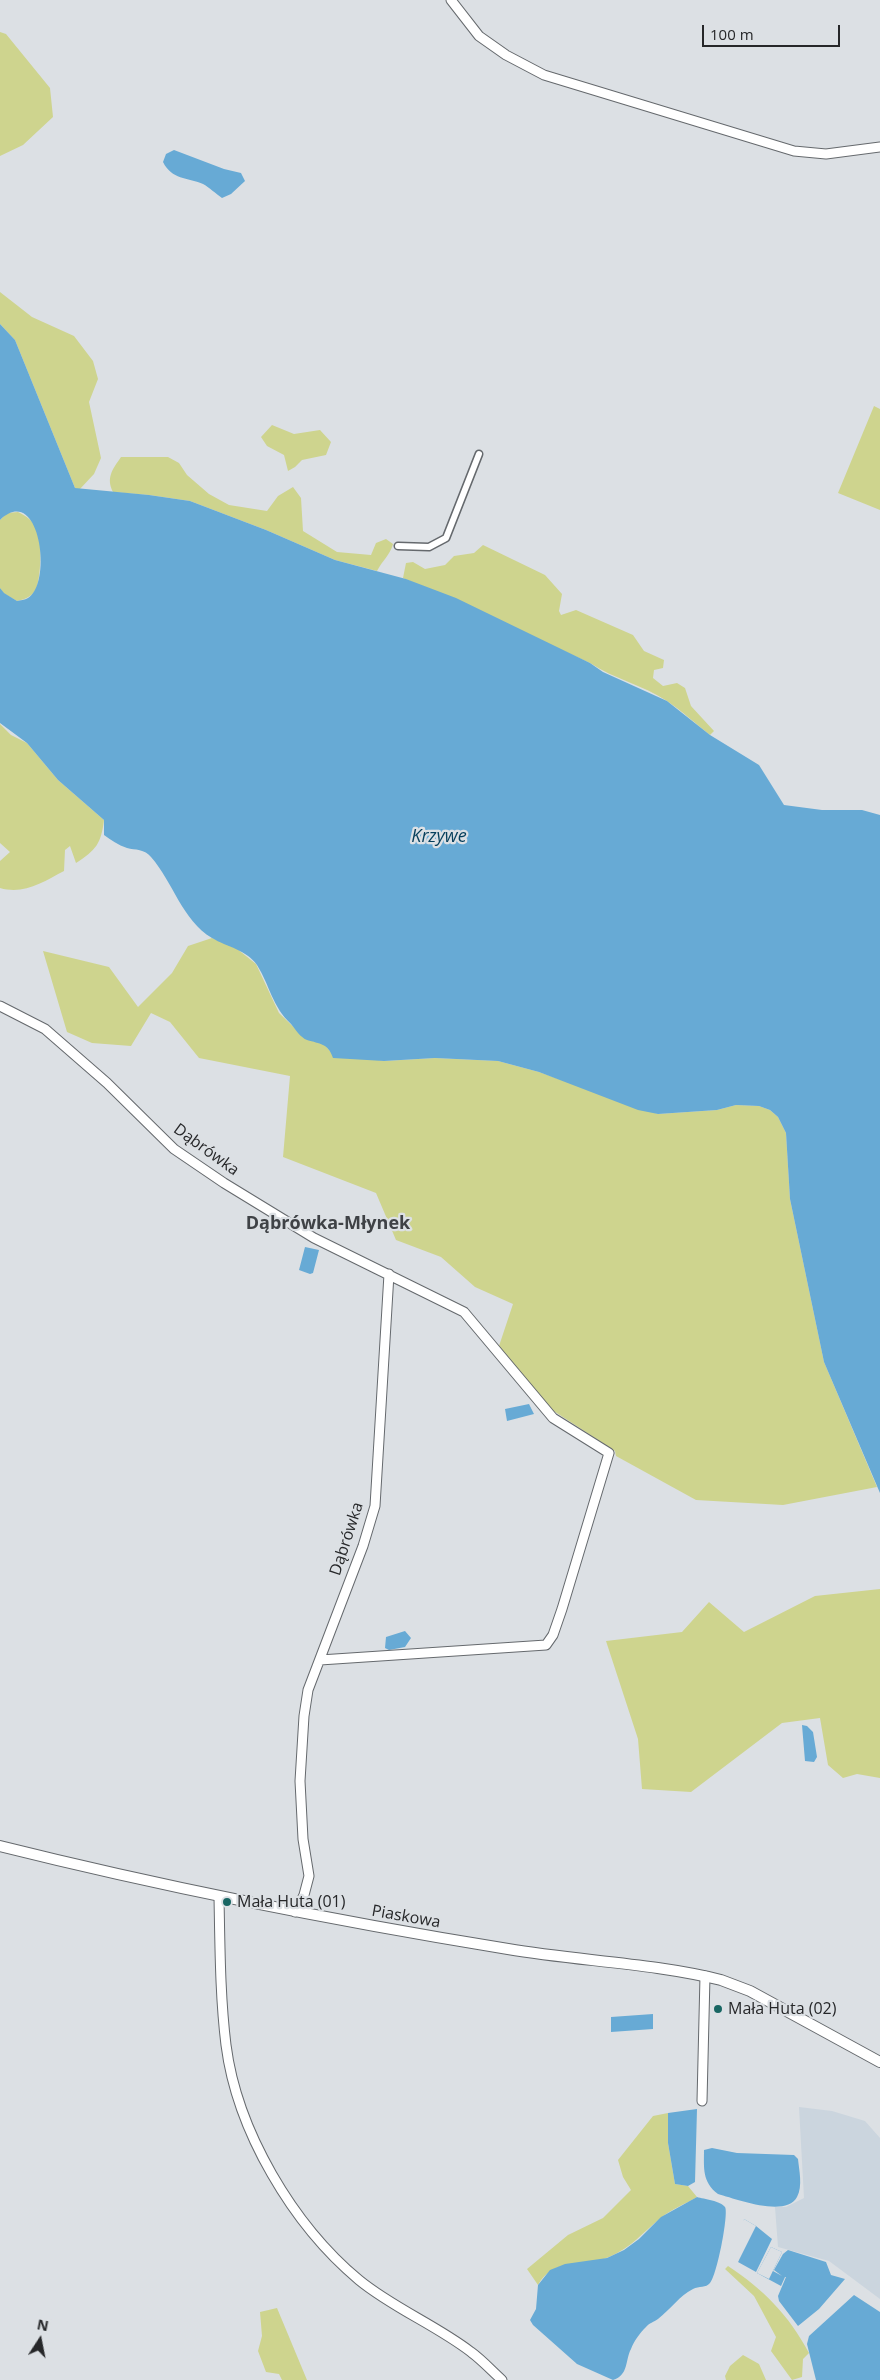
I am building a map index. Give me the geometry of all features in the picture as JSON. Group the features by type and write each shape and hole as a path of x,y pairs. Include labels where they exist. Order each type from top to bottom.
{"street":[{"path":"451,0 479,36 506,55 544,75 794,151 826,154 880,147"},
{"path":"398,546 429,547 446,538 479,454"},
{"name":"Dąbrówka","path":"0,1006 45,1029 107,1083 174,1149 314,1238 464,1312 552,1418 609,1453 562,1609 553,1635 546,1645 320,1660"},
{"name":"Dąbrówka","path":"295,1912 304,1895 309,1876 303,1840 300,1781 304,1716 308,1690 363,1546 374,1506 389,1274"},
{"name":"Piaskowa","path":"0,1846 218,1897 295,1912 526,1952 705,1976 750,1991 880,2062"},
{"path":"218,1897 220,1972 226,2046 233,2079 266,2166 298,2215 330,2252 360,2281 471,2352 502,2380"},
{"path":"702,2101 705,1976"}],"shaded area":[{"path":"799,2107 832,2111 865,2121 880,2138 880,2299 829,2261 778,2247 775,2207 786,2207 804,2198"}],"green space":[{"path":"0,32 6,34 50,88 53,117 23,145 0,156"},
{"path":"0,292 32,317 74,336 93,361 98,379 89,402 101,458 94,474 79,490 75,488 15,340 0,324"},
{"path":"874,406 880,409 880,510 838,493"},
{"path":"272,425 294,434 320,430 331,442 326,455 302,460 288,471 284,455 267,446 261,437"},
{"path":"121,457 168,457 179,463 187,475 209,494 229,505 267,511 278,496 293,487 301,498 303,531 337,552 371,555 376,543 386,539 393,544 377,571 335,560 266,530 190,501 113,492 110,478"},
{"path":"18,512 30,519 38,530 40,560 36,589 30,596 17,601 3,593 0,588 0,520 7,513"},
{"path":"483,545 545,575 562,594 559,611 561,615 576,610 633,635 644,651 664,660 663,668 654,670 653,678 663,686 677,683 685,688 691,706 714,731 710,735 658,695 403,578 406,563 413,562 425,569 445,565 454,556 474,553"},
{"path":"0,724 11,735 27,743 58,780 104,820 99,841 93,850 76,863 70,846 65,850 64,871 25,889 9,890 0,888 0,861 10,852 0,843"},
{"path":"212,938 236,948 256,964 279,1013 306,1039 324,1044 330,1051 384,1061 435,1058 498,1061 539,1072 658,1114 717,1110 736,1105 759,1106 770,1110 778,1117 786,1133 790,1199 824,1362 877,1487 783,1505 696,1500 616,1456 615,1451 549,1408 499,1346 513,1304 475,1287 441,1257 396,1240 376,1193 283,1157 290,1076 199,1058 170,1022 151,1013 131,1046 92,1043 67,1032 43,951 109,967 138,1007 172,973 188,946"},
{"path":"880,1589 880,1778 857,1774 843,1778 828,1765 820,1718 782,1723 691,1792 642,1789 638,1739 606,1641 682,1632 709,1602 744,1632 815,1596"},
{"path":"668,2113 668,2143 675,2184 688,2186 697,2197 665,2215 617,2253 599,2260 560,2266 544,2276 538,2285 527,2269 568,2235 603,2218 631,2190 623,2177 618,2160 653,2116"},
{"path":"728,2266 764,2294 793,2326 809,2353 803,2359 802,2377 792,2380 771,2351 776,2337 754,2296 725,2269"},
{"path":"277,2308 307,2380 282,2380 279,2374 266,2372 258,2351 262,2336 260,2312"},
{"path":"743,2355 759,2364 766,2380 726,2380 725,2376 730,2366"}],"water":[{"path":"174,150 224,169 241,173 245,181 231,194 222,198 203,184 175,175 167,168 163,162 166,154"},
{"name":"Krzywe","path":"0,324 15,340 75,488 190,501 266,530 335,560 406,579 456,598 590,663 603,672 667,701 710,735 759,765 784,805 822,810 862,810 880,815 880,1493 824,1362 790,1199 786,1133 778,1117 770,1110 759,1106 736,1105 717,1110 658,1114 638,1110 539,1072 498,1061 435,1058 384,1061 333,1058 329,1049 320,1043 307,1040 298,1033 275,1003 253,960 242,952 212,938 193,921 149,854 124,847 104,835 104,820 58,780 27,743 0,723 0,588 4,593 17,601 28,598 36,589 40,575 41,557 33,524 25,514 14,512 0,520"},
{"path":"305,1247 319,1250 313,1273 310,1274 299,1270"},
{"path":"529,1404 534,1414 507,1421 505,1409"},
{"path":"405,1631 411,1638 405,1647 389,1650 385,1648 386,1637"},
{"path":"802,1725 807,1726 813,1732 817,1757 814,1762 805,1761"},
{"path":"653,2014 653,2029 611,2032 611,2017"},
{"path":"697,2109 695,2182 688,2186 675,2184 668,2143 668,2113"},
{"path":"712,2148 737,2153 794,2155 798,2159 800,2178 800,2188 797,2197 791,2203 772,2207 748,2203 718,2194 709,2185 704,2169 704,2150"},
{"path":"697,2197 723,2205 726,2212 724,2232 713,2278 706,2286 695,2288 688,2292 639,2334 629,2353 622,2375 613,2380 577,2364 533,2325 530,2320 536,2309 538,2285 550,2270 565,2264 607,2258 624,2250 639,2239 661,2217"},
{"path":"744,2219 772,2239 756,2272 738,2262"},
{"path":"771,2247 782,2252 773,2271 782,2276 774,2270 783,2254 788,2250 826,2262 831,2275 845,2279 819,2309 798,2326 779,2301 778,2296 786,2277 781,2286 757,2273"},
{"path":"854,2295 880,2312 880,2380 816,2380 807,2344 809,2336"}],"pier":[{"path":"744,2219 756,2226 738,2262 726,2255"},
{"path":"771,2247 782,2252 769,2279 757,2273"}],"place":[{"name":"Mała Huta (01)","path":"227,1902"},
{"name":"Mała Huta (02)","path":"718,2009"}],"district":[{"name":"Dąbrówka-Młynek","path":"328,1224"}]}
